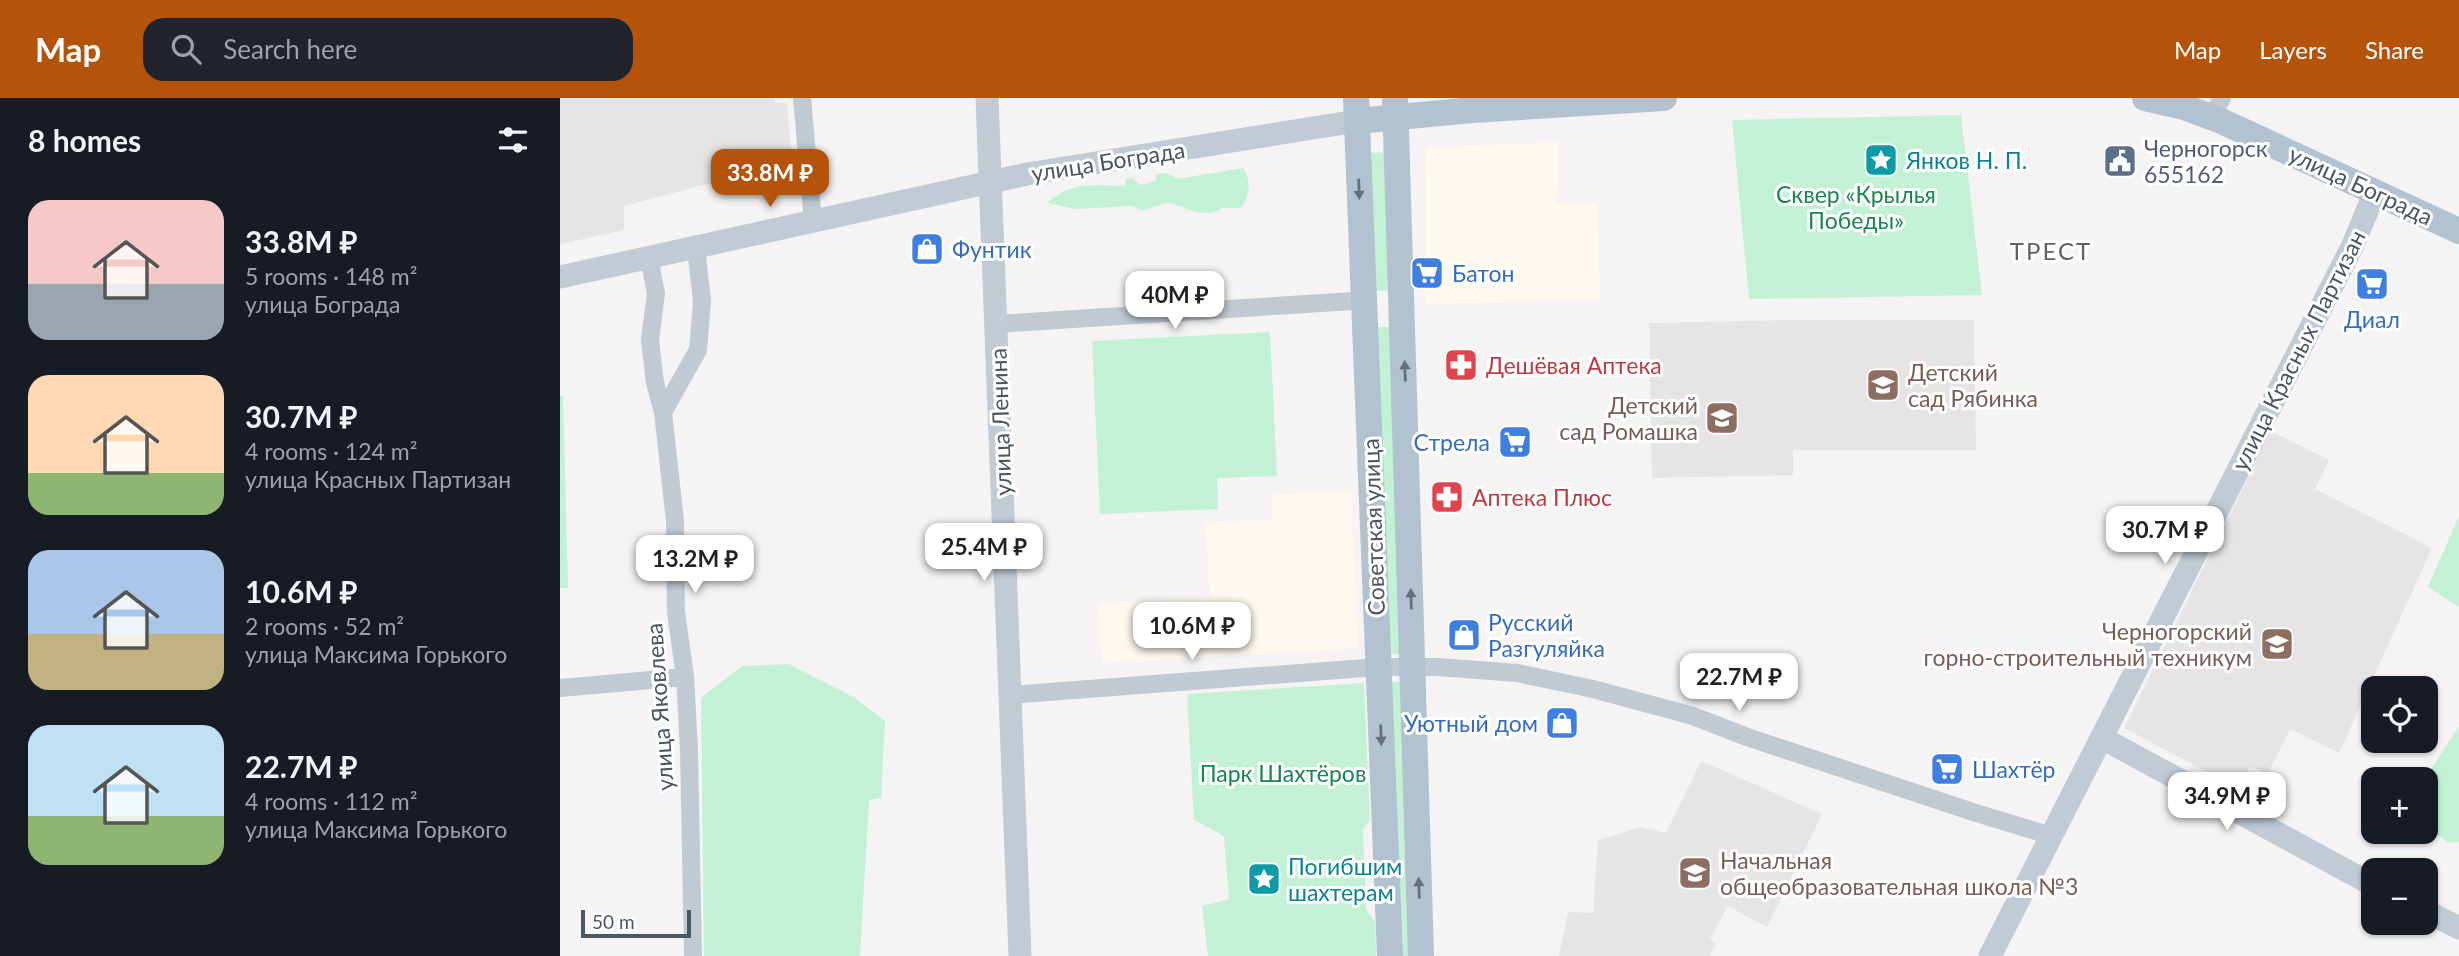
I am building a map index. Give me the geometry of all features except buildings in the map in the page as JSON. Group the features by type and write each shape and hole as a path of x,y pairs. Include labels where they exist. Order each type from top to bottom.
{"main road":[{"name":"улица Ленина","path":"987,98 1020,956"},
{"name":"улица Бограда","path":"560,277 1027,174 1356,109 1664,98"},
{"name":"улица Бограда","path":"2145,98 2184,107 2217,108 2375,192 2459,231"},
{"name":"Советская улица","path":"1396,107 1421,956"},
{"name":"Советская улица","path":"1356,109 1390,956"},
{"name":"улица Красных Партизан","path":"1990,956 2353,245 2375,192"},
{"path":"2102,738 2361,878"},
{"path":"2438,917 2459,928"}],"street":[{"path":"802,98 813,222"},
{"path":"663,412 698,351 702,301 696,248"},
{"name":"улица Яковлева","path":"649,258 656,293 650,340 655,383 663,412 675,521 676,612 685,677 690,750 693,956"},
{"path":"996,324 1353,301"},
{"path":"1009,695 1378,667 1517,673 1593,689 1693,716 1747,737 2052,836"},
{"path":"560,688 685,677"}],"shaded area":[{"path":"560,98 775,98 775,103 787,103 792,162 624,206 624,230 560,244"},
{"path":"1558,142 1556,204 1597,204 1600,299 1425,304 1426,148"},
{"path":"1974,320 1976,450 1793,450 1793,475 1652,478 1649,323"},
{"name":"Черногорский горно-строительный техникум","path":"2271,431 2329,460 2315,489 2432,548 2374,676 2361,676 2361,705 2339,753 2290,729 2267,775 2250,766 2237,792 2209,773 2124,728"},
{"path":"1351,490 1358,648 1102,663 1098,604 1210,597 1205,523 1272,519 1271,495"},
{"name":"Начальная общеобразовательная школа №3","path":"1701,761 1822,814 1767,927 1728,906 1710,939 1716,943 1710,956 1559,956 1568,912 1593,913 1598,840 1641,827 1666,833"}],"green space":[{"name":"Сквер «Крылья Победы»","path":"1961,115 1982,295 1749,299 1732,120"},
{"path":"1390,152 1394,290 1373,291 1368,153"},
{"path":"1243,168 1249,188 1241,208 1223,208 1212,213 1195,212 1168,202 1143,211 1132,206 1076,209 1047,203 1066,191 1083,186 1125,186 1126,179 1133,178 1140,185 1156,181 1156,175 1162,173 1177,179"},
{"path":"1373,327 1395,327 1407,654 1386,655"},
{"path":"1270,332 1277,476 1217,478 1218,509 1100,514 1092,341"},
{"path":"560,396 563,396 568,588 560,588"},
{"path":"2459,516 2459,607 2428,587"},
{"path":"789,664 855,698 885,721 881,798 869,800 860,956 704,956 701,698 742,666"},
{"path":"1406,681 1414,956 1399,956 1387,682"},
{"name":"Парк Шахтёров","path":"1364,683 1370,820 1363,829 1366,909 1375,922 1376,956 1208,956 1202,906 1229,899 1224,836 1194,820 1187,694"},
{"path":"2459,726 2459,841 2456,843 2448,842 2438,836 2438,767 2433,767"}],"place":[{"name":"Янков Н. П.","path":"1881,160"},
{"name":"Черногорск 655162","path":"2120,161"},
{"name":"Фунтик","path":"927,249"},
{"name":"Батон","path":"1427,273"},
{"name":"Диал","path":"2372,284"},
{"name":"Дешёвая Аптека","path":"1461,365"},
{"name":"Детский сад Рябинка","path":"1883,385"},
{"name":"Детский сад Ромашка","path":"1722,418"},
{"name":"Стрела","path":"1515,442"},
{"name":"Аптека Плюс","path":"1447,497"},
{"name":"Русский Разгуляйка","path":"1464,635"},
{"name":"Черногорский горно-строительный техникум","path":"2277,644"},
{"name":"Уютный дом","path":"1562,723"},
{"name":"Шахтёр","path":"1947,769"},
{"name":"Начальная общеобразовательная школа №3","path":"1695,873"},
{"name":"Погибшим шахтерам","path":"1264,879"}],"district":[{"name":"ТРЕСТ","path":"2051,250"}]}
